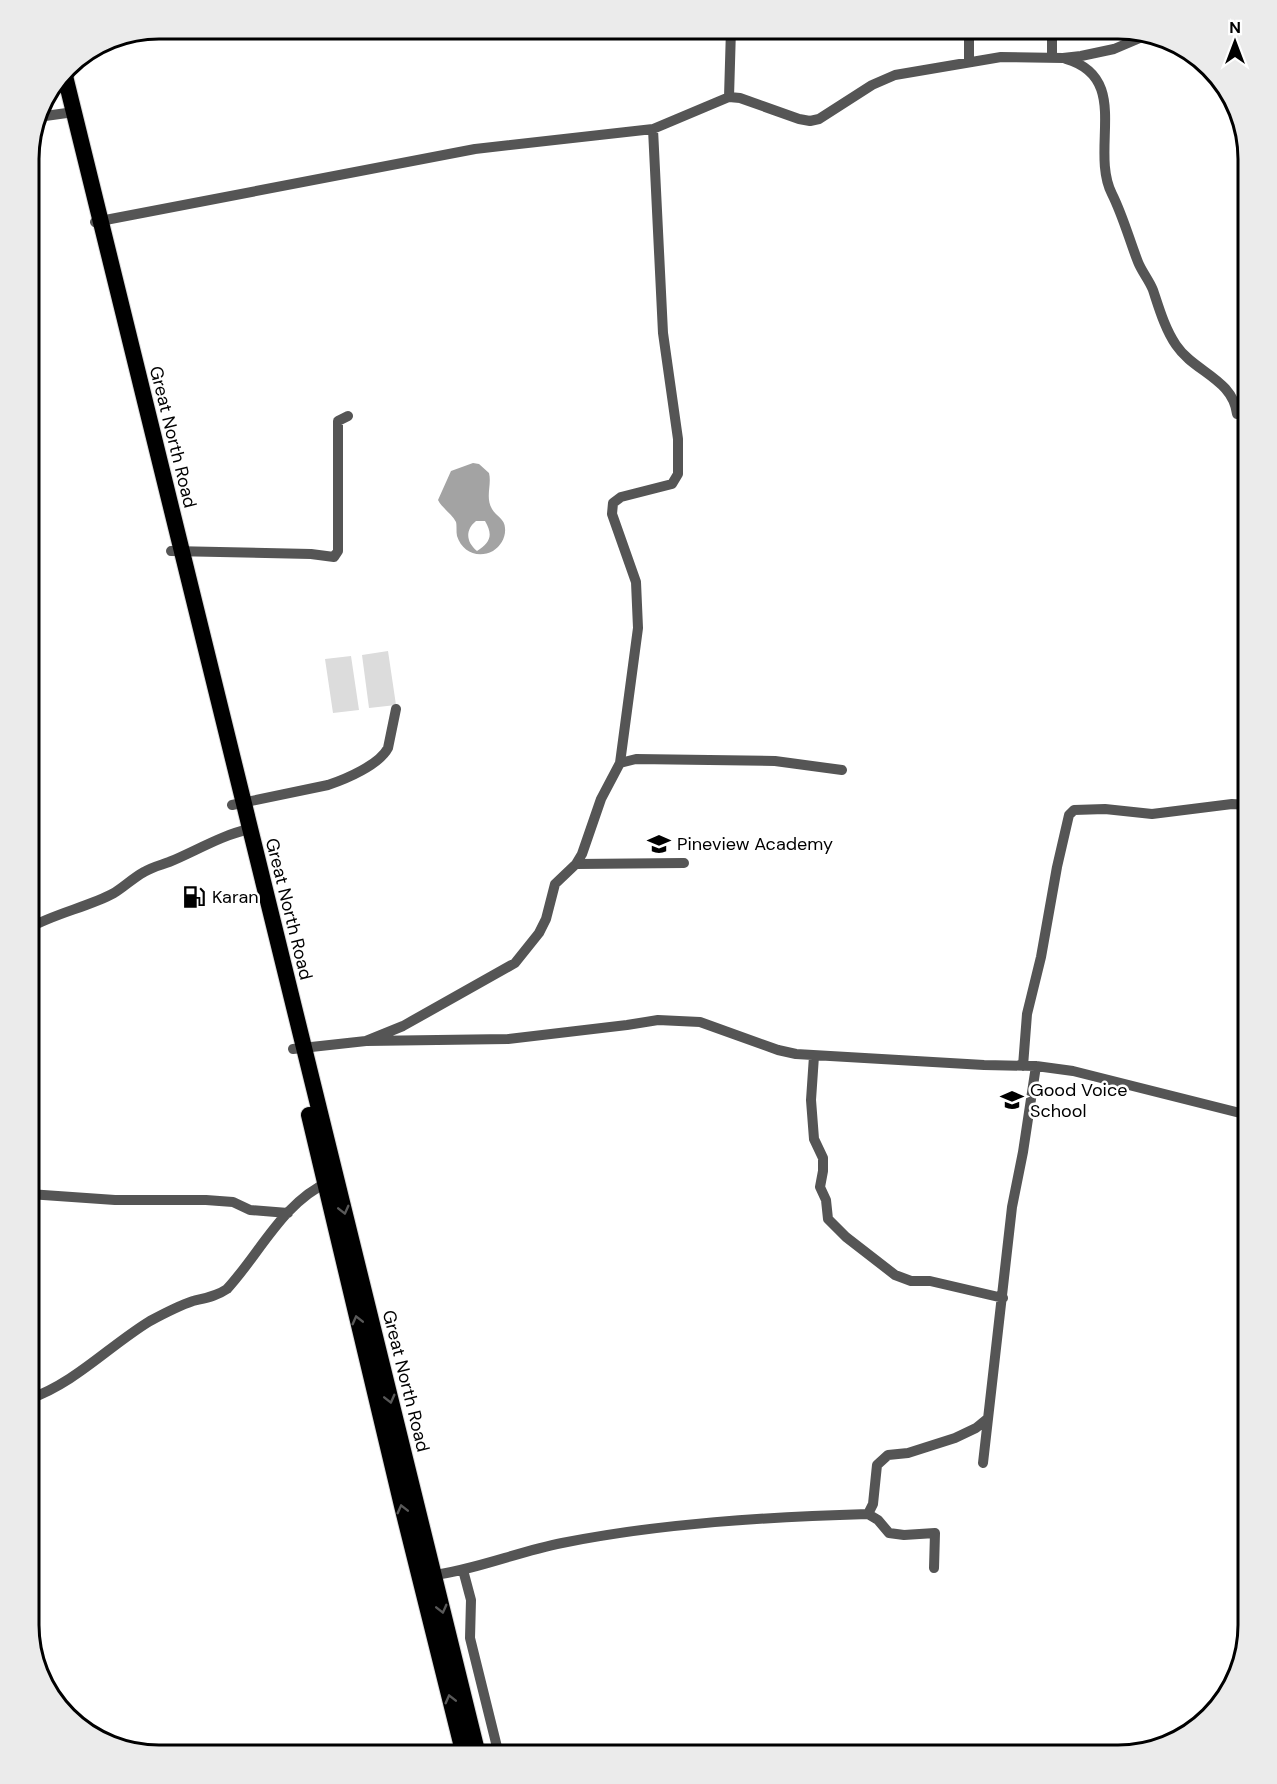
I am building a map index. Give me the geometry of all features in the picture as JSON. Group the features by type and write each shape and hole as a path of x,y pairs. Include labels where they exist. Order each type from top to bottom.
{"highway":[{"name":"Great North Road","path":"66,84 70,112 176,551 427,1577 462,1745"},
{"name":"Great North Road","path":"61,89 70,112"},
{"name":"Great North Road","path":"427,1577 475,1745"}],"street":[{"path":"729,96 731,39"},
{"path":"969,39 969,62"},
{"path":"1054,39 1058,58"},
{"path":"1058,58 1114,49 1135,40"},
{"path":"98,221 475,149 653,129 729,96 810,121 819,119 887,78 1000,57 1058,58 1075,61 1089,71 1102,87 1106,182 1121,211 1139,263 1174,343 1188,359 1223,384 1236,404 1238,414"},
{"path":"47,116 70,112"},
{"path":"366,1041 403,1026 515,963 543,926 555,884 576,864 586,844 601,799 620,763 638,628 636,582 612,514 613,503 621,497 672,484 678,474 678,439 663,333 653,129"},
{"path":"176,551 311,554 334,557 338,551 338,421 348,416"},
{"path":"238,804 338,782 374,763 388,748 396,710"},
{"path":"620,763 636,759 774,761 842,770"},
{"path":"1023,1066 1027,1014 1041,957 1069,815 1074,810 1105,809 1152,814 1238,804"},
{"path":"39,922 114,893 143,872 244,830"},
{"path":"576,864 684,863"},
{"path":"298,1048 366,1041 508,1039 658,1020 683,1020 717,1027 778,1050 814,1056 1036,1066 1073,1071 1238,1112"},
{"path":"814,1056 811,1100 814,1139 823,1158 824,1171 820,1187 826,1200 828,1219 846,1237 895,1275 911,1281 930,1281 1003,1298"},
{"path":"983,1462 1012,1207 1036,1066"},
{"path":"39,1395 51,1390 94,1363 151,1321 191,1302 216,1296 227,1289 288,1213 308,1194 330,1181"},
{"path":"39,1195 115,1200 206,1200 233,1202 250,1210 288,1213"},
{"path":"868,1514 873,1504 877,1465 888,1455 908,1453 955,1438 976,1428 987,1419"},
{"path":"427,1577 463,1570 560,1543 626,1532 699,1522 868,1514 878,1520 889,1533 904,1535 935,1533 934,1568"},
{"path":"463,1570 471,1600 470,1638 497,1745"}],"shaded area":[{"path":"473,463 479,464 489,473 490,504 504,522 505,528 502,541 493,551 476,554 467,550 459,542 456,522 438,500 451,471","holes":["476,521 485,521 490,534 489,538 477,551 469,540 470,528"]},
{"path":"388,651 396,705 369,708 362,655"},
{"path":"351,656 359,710 333,713 325,659"}],"place":[{"name":"Pineview Academy","path":"659,844"},
{"name":"Karan","path":"194,897"},
{"name":"Good Voice School","path":"1012,1100"}]}
